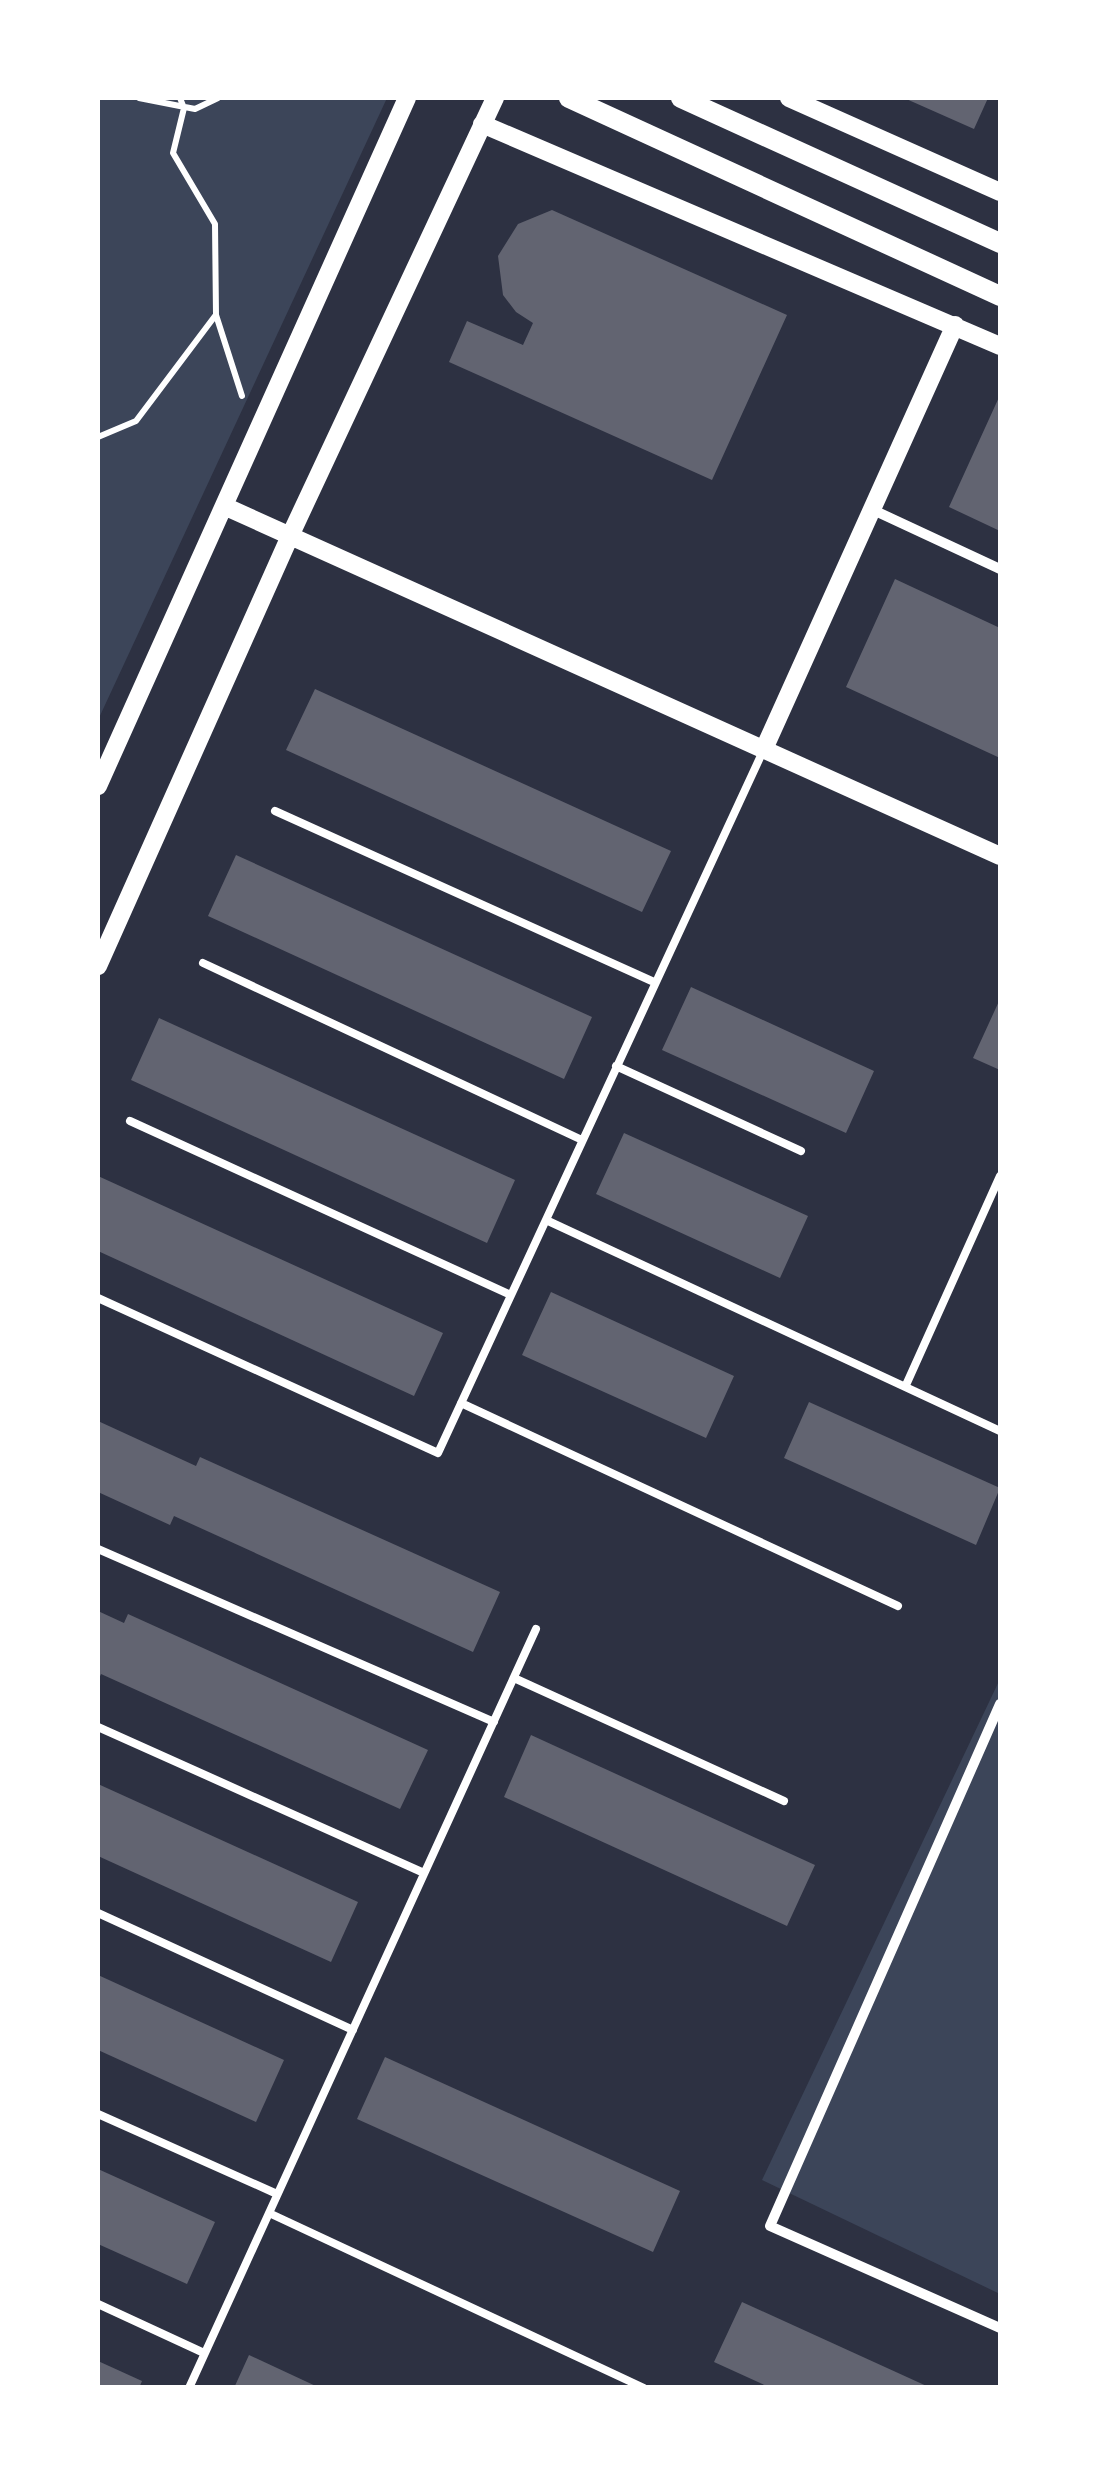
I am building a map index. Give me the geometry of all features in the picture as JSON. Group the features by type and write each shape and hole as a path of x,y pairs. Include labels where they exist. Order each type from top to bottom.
{"main road":[{"path":"569,98 1000,296"},
{"path":"681,98 1000,243"}],"street":[{"path":"98,786 407,98"},
{"path":"98,966 290,536 495,98"},
{"path":"788,98 1000,192"},
{"path":"482,124 1000,346"},
{"path":"764,749 954,325"},
{"path":"224,506 1000,856"},
{"path":"871,509 1000,568"},
{"path":"1000,1704 770,2226 1000,2328"}],"lane":[{"path":"98,1298 438,1453 764,749"},
{"path":"275,810 654,982"},
{"path":"203,963 582,1140"},
{"path":"616,1066 801,1151"},
{"path":"130,1121 510,1295"},
{"path":"906,1385 1000,1176"},
{"path":"546,1220 1000,1431"},
{"path":"461,1403 898,1606"},
{"path":"98,1549 494,1722"},
{"path":"188,2388 536,1630"},
{"path":"514,1678 784,1801"},
{"path":"98,1728 424,1873"},
{"path":"98,1913 353,2030"},
{"path":"98,2114 277,2194"},
{"path":"269,2212 644,2388"},
{"path":"98,2304 204,2353"}],"path":[{"path":"138,98 195,109 218,98"},
{"path":"180,98 184,108 174,153 214,224 216,315 244,404 265,413"},
{"path":"98,437 136,421 216,315"}],"shaded area":[{"path":"98,98 387,98 98,720"},
{"path":"1000,1679 1000,2294 762,2180"}],"building":[{"path":"904,98 988,98 974,129"},
{"path":"552,210 787,315 712,480 449,362 467,321 523,345 533,323 516,312 503,295 498,256 518,224"},
{"path":"1000,395 1000,531 949,507"},
{"path":"895,579 1000,628 1000,758 846,687"},
{"path":"315,689 671,851 642,912 286,750"},
{"path":"236,855 592,1017 564,1079 208,916"},
{"path":"691,987 874,1071 846,1133 662,1050"},
{"path":"1000,999 1000,1070 973,1058"},
{"path":"159,1018 515,1180 487,1243 131,1080"},
{"path":"624,1133 808,1216 780,1278 596,1194"},
{"path":"98,1176 443,1333 414,1396 98,1251"},
{"path":"551,1292 734,1376 706,1438 522,1355"},
{"path":"809,1402 1000,1488 976,1545 784,1458"},
{"path":"98,1421 196,1466 200,1457 500,1592 473,1652 174,1516 170,1525 98,1492"},
{"path":"98,1611 124,1623 128,1614 428,1750 400,1809 101,1674 98,1681"},
{"path":"531,1735 815,1865 787,1926 504,1797"},
{"path":"98,1784 358,1902 331,1962 98,1856"},
{"path":"98,1975 284,2060 256,2122 98,2050"},
{"path":"385,2057 680,2191 653,2252 357,2119"},
{"path":"98,2169 215,2222 187,2284 98,2244"},
{"path":"742,2302 931,2388 771,2388 714,2362"},
{"path":"249,2355 320,2388 234,2388"},
{"path":"98,2361 142,2381 139,2388 98,2388"}]}
